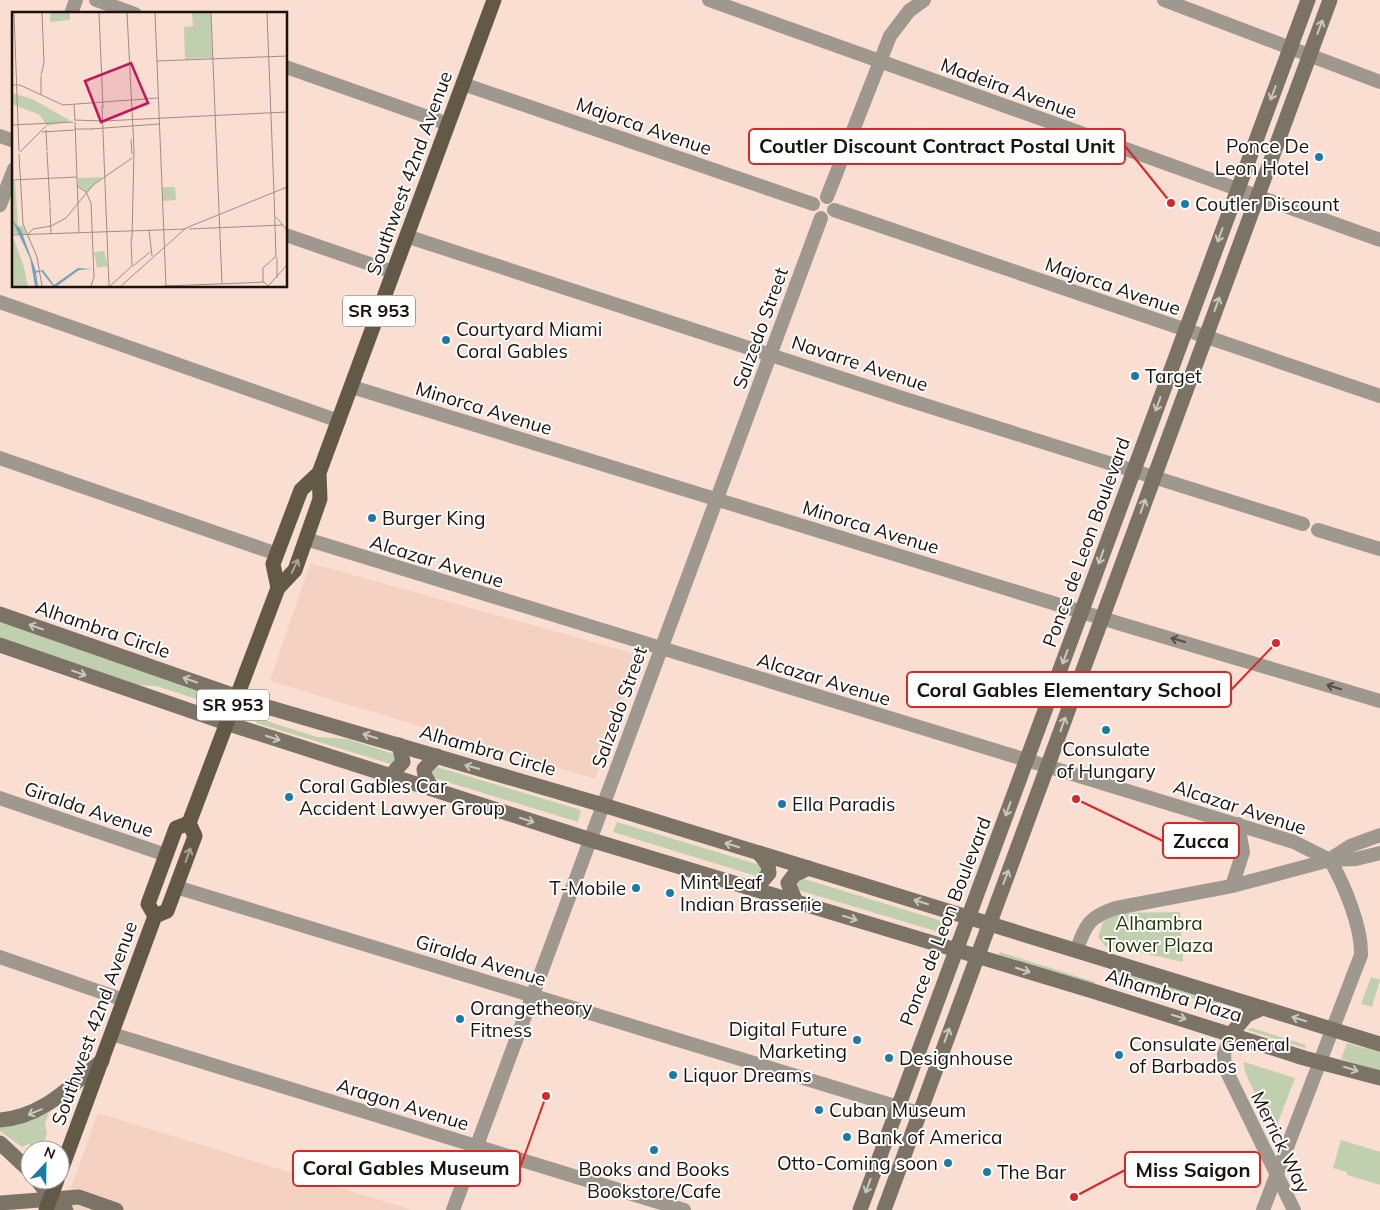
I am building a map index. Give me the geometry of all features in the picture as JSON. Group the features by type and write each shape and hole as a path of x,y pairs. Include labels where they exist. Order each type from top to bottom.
{"main road":[{"name":"Southwest 42nd Avenue","path":"155,916 148,904 166,855 182,826 226,723 278,588 295,570 320,499 319,473 494,0"},
{"name":"Southwest 42nd Avenue","path":"278,588 274,564 277,554 301,490 319,473"},
{"path":"301,490 308,497 301,519 306,539"},
{"name":"Southwest 42nd Avenue","path":"70,1146 155,916 168,911 195,836 182,826"},
{"path":"48,1204 53,1190"}],"street":[{"path":"72,12 76,0"},
{"path":"96,0 129,12"},
{"name":"Madeira Avenue","path":"709,0 1380,240"},
{"path":"827,197 879,61 895,27 909,10 924,0"},
{"path":"1164,0 1380,82"},
{"name":"Ponce de Leon Boulevard","path":"860,1210 896,1107 1027,760 1308,0"},
{"path":"884,1210 918,1113 1330,0"},
{"path":"288,68 448,124"},
{"name":"Majorca Avenue","path":"463,84 813,204"},
{"path":"0,136 12,140"},
{"path":"0,205 12,173"},
{"path":"827,197 833,203 834,210 828,217 821,218 815,214 813,204 817,198 827,197"},
{"name":"Majorca Avenue","path":"834,210 1380,396"},
{"name":"Salzedo Street","path":"453,1210 821,218"},
{"path":"288,236 393,272"},
{"name":"Navarre Avenue","path":"406,236 770,353 899,397 1303,524"},
{"path":"0,302 339,421"},
{"name":"Minorca Avenue","path":"352,387 1380,701"},
{"path":"0,458 277,554"},
{"path":"1318,530 1380,549"},
{"name":"Alcazar Avenue","path":"306,539 1238,824 1298,843 1330,860"},
{"name":"Alhambra Circle","path":"0,614 236,697 603,805 968,916"},
{"path":"0,645 226,723 390,776 591,840 956,950"},
{"path":"390,776 403,762 399,745"},
{"path":"432,788 425,776 424,770 437,756"},
{"name":"Giralda Avenue","path":"0,798 166,855"},
{"path":"1232,886 1243,852 1238,824"},
{"path":"1330,860 1350,846 1380,835"},
{"path":"751,889 769,873 768,865 759,853"},
{"path":"1077,949 1085,927 1104,912 1232,886 1330,860 1356,859 1380,853"},
{"path":"1264,1210 1359,963 1362,947 1342,882 1330,860"},
{"path":"796,902 788,883 794,876 809,868"},
{"name":"Giralda Avenue","path":"176,887 918,1113"},
{"name":"Alhambra Plaza","path":"968,916 1380,1044"},
{"name":"Alhambra Plaza","path":"956,950 1380,1078"},
{"path":"0,957 124,1000"},
{"path":"1231,1034 1247,1015 1263,1008"},
{"name":"Aragon Avenue","path":"112,1034 684,1210"},
{"name":"Merrick Way","path":"1231,1034 1224,1054 1225,1068 1276,1177 1294,1210"},
{"path":"0,1120 26,1115 44,1108 102,1061"},
{"path":"0,1143 20,1162"},
{"path":"42,1190 48,1204 66,1210"},
{"path":"0,1203 48,1204 79,1197 116,1210"}],"shaded area":[{"path":"310,563 639,655 595,779 270,681"},
{"path":"98,1113 412,1210 63,1210"}],"green space":[{"path":"0,620 207,691 203,701 156,686 138,685 0,638"},
{"path":"257,718 317,737 347,739 394,754 397,757 395,763 391,764 256,723"},
{"path":"437,767 581,810 578,822 434,778 431,772"},
{"path":"617,822 760,865 763,872 756,876 613,832"},
{"path":"801,878 945,922 942,933 798,890 796,883"},
{"name":"Alhambra Tower Plaza","path":"1180,912 1183,962 1117,947 1111,953 1098,937 1103,922 1118,913"},
{"path":"1000,952 1095,982 1094,984 999,955"},
{"path":"1114,970 1218,1002 1217,1006 1115,974"},
{"path":"1371,977 1380,980 1372,1007 1361,1004"},
{"path":"1252,1028 1306,1045 1305,1048 1247,1030"},
{"path":"1347,1043 1380,1052 1380,1071 1341,1059"},
{"path":"1244,1062 1295,1078 1277,1125 1272,1125 1255,1093 1246,1074"},
{"path":"49,1112 45,1124 47,1134 45,1140 20,1140 20,1146 0,1131 0,1126 29,1121"},
{"path":"1341,1140 1380,1152 1380,1185 1347,1175 1347,1172 1333,1168"}],"place":[{"name":"Ponce De Leon Hotel","path":"1319,157"},
{"name":"Coutler Discount Contract Postal Unit","path":"1171,203"},
{"name":"Coutler Discount","path":"1185,204"},
{"name":"Courtyard Miami Coral Gables","path":"446,340"},
{"name":"Target","path":"1135,376"},
{"name":"Burger King","path":"372,518"},
{"name":"Coral Gables Elementary School","path":"1276,643"},
{"name":"Consulate of Hungary","path":"1106,730"},
{"name":"Coral Gables Car Accident Lawyer Group","path":"289,797"},
{"name":"Zucca","path":"1076,799"},
{"name":"Ella Paradis","path":"782,804"},
{"name":"T-Mobile","path":"636,888"},
{"name":"Mint Leaf Indian Brasserie","path":"670,893"},
{"name":"Orangetheory Fitness","path":"460,1019"},
{"name":"Digital Future Marketing","path":"857,1040"},
{"name":"Consulate General of Barbados","path":"1119,1055"},
{"name":"Designhouse","path":"889,1058"},
{"name":"Liquor Dreams","path":"673,1075"},
{"name":"Coral Gables Museum","path":"546,1096"},
{"name":"Cuban Museum","path":"819,1110"},
{"name":"Bank of America","path":"847,1137"},
{"name":"Books and Books Bookstore/Cafe","path":"654,1150"},
{"name":"Otto-Coming soon","path":"948,1163"},
{"name":"The Bar","path":"987,1172"},
{"name":"Miss Saigon","path":"1074,1197"}]}
